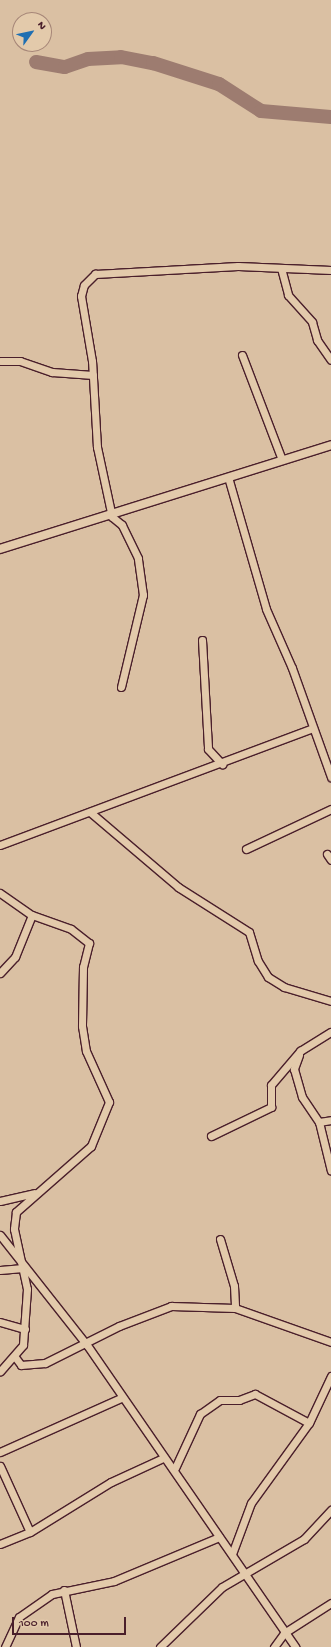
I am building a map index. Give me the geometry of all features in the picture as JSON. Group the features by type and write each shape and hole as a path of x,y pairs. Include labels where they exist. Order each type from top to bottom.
{"street":[{"path":"121,687 143,595 138,558 122,525 112,517 97,447 93,375 81,296 86,283 95,274 238,266 331,270"},
{"path":"281,268 288,295 312,322 317,340 331,360"},
{"path":"242,355 282,460"},
{"path":"0,361 20,361 52,372 93,375"},
{"path":"0,549 112,517 228,477 331,445"},
{"path":"228,477 266,609 292,668 311,729 331,777"},
{"path":"202,640 208,749 222,764"},
{"path":"0,845 90,812 148,787 222,764 311,729"},
{"path":"246,849 331,809"},
{"path":"90,812 178,887 249,932 258,961 268,977 284,988 331,1001"},
{"path":"0,893 32,915 70,929 88,943 83,967 82,1026 86,1052 109,1102 91,1146 34,1193 16,1212 14,1229 27,1289 25,1329 23,1345 16,1357 0,1371"},
{"path":"0,973 15,957 32,915"},
{"path":"212,1136 272,1107 271,1085 300,1051 331,1032"},
{"path":"300,1051 294,1069 302,1097 319,1122 331,1171"},
{"path":"319,1122 331,1120"},
{"path":"0,1201 34,1193"},
{"path":"0,1235 23,1268 87,1345 121,1398 163,1458 175,1468 219,1537 245,1573 284,1633 296,1647"},
{"path":"220,1239 234,1286 235,1308"},
{"path":"0,1270 23,1268"},
{"path":"16,1357 21,1365 45,1363 87,1345 119,1326 171,1306 235,1308 331,1342"},
{"path":"0,1322 25,1329"},
{"path":"232,1554 250,1503 309,1423 331,1376"},
{"path":"175,1468 200,1414 220,1400 239,1400 255,1394 309,1423"},
{"path":"0,1452 121,1398"},
{"path":"0,1544 30,1532 110,1482 163,1458"},
{"path":"0,1466 30,1532"},
{"path":"160,1647 222,1587 304,1539 331,1510"},
{"path":"5,1647 19,1617 42,1599 64,1590 114,1581 219,1537"},
{"path":"64,1590 76,1647"},
{"path":"274,1647 284,1633 331,1603"}],"waterway":[{"path":"36,62 65,67 88,59 121,57 153,63 219,84 261,111 331,117"}]}
